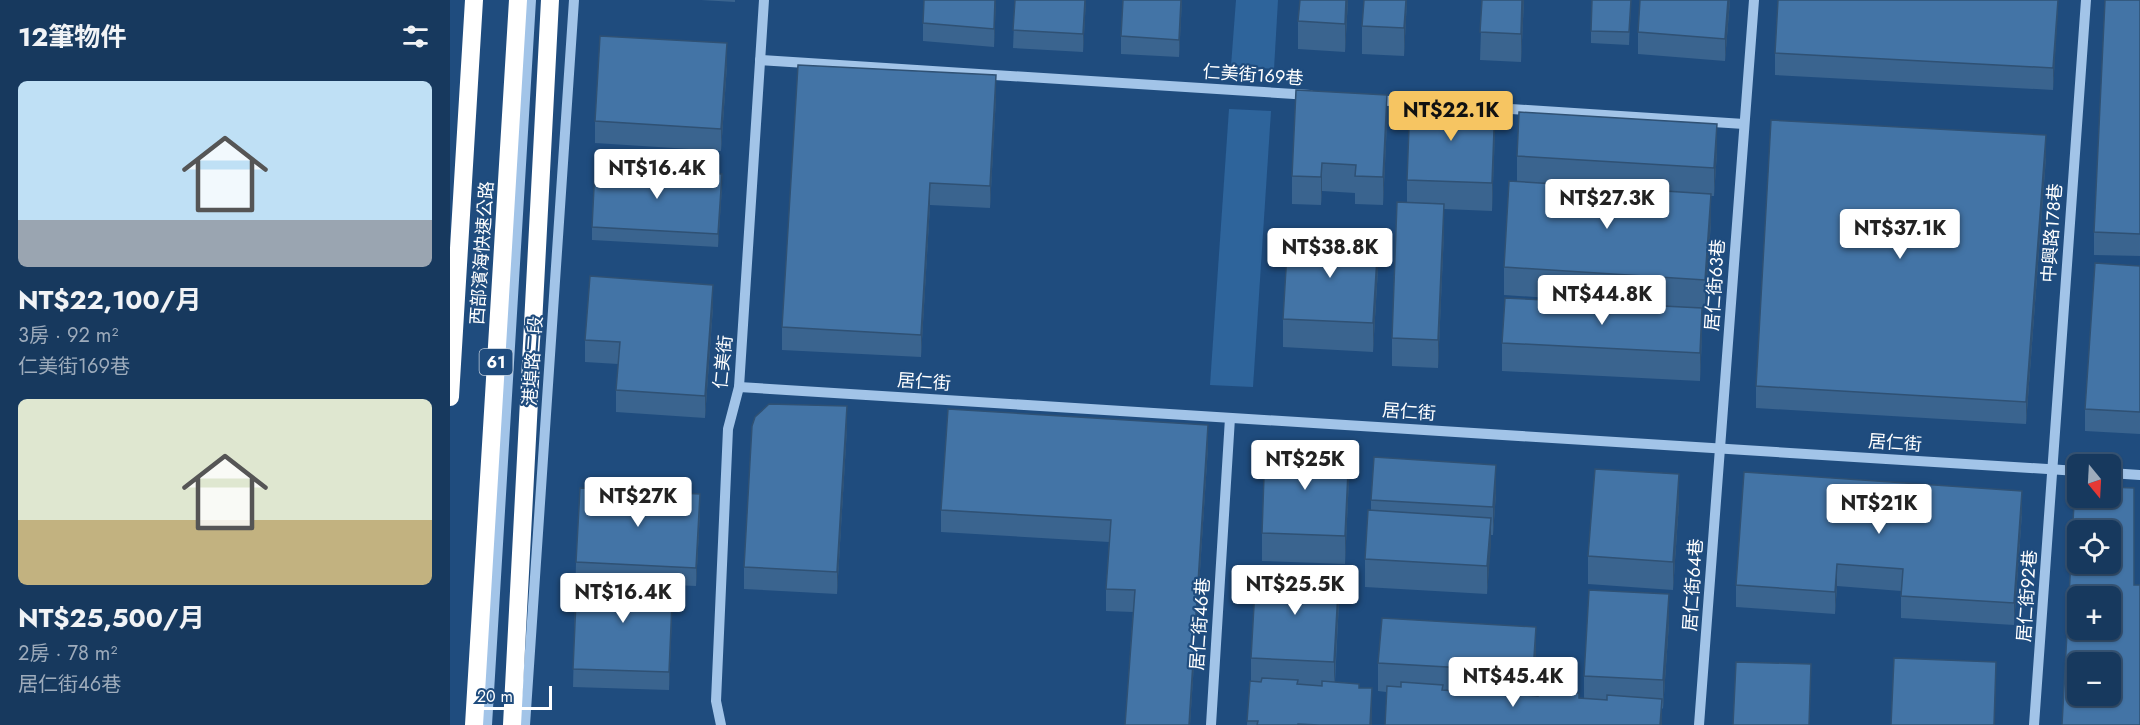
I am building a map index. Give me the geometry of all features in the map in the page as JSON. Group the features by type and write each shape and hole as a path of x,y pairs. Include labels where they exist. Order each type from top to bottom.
{"highway":[{"name":"西部濱海快速公路","path":"450,397 474,0"},
{"name":"西部濱海快速公路","path":"474,725 518,0"},
{"path":"512,725 550,0"}],"street":[{"name":"港埠路二段","path":"487,725 531,0"},
{"name":"港埠路二段","path":"525,725 574,0"},
{"name":"仁美街","path":"721,725 716,701 728,429 739,387 764,0"},
{"name":"居仁街63巷","path":"1720,448 1754,0"},
{"name":"中興路178巷","path":"2052,469 2085,0"},
{"name":"仁美街169巷","path":"760,60 1317,96"},
{"path":"1365,99 1436,104"},
{"path":"1472,106 1744,124"},
{"name":"居仁街","path":"739,387 2067,470"},
{"name":"居仁街46巷","path":"1211,725 1230,418"},
{"name":"居仁街64巷","path":"1699,725 1720,448"},
{"name":"居仁街92巷","path":"2034,725 2052,469"},
{"path":"2121,474 2140,475"}],"shaded area":[{"path":"1236,0 1278,0 1274,69 1231,66"},
{"path":"1229,109 1271,111 1253,387 1210,385"}],"building":[{"path":"924,0 995,0 994,29 923,23"},
{"path":"1015,0 1085,0 1083,34 1013,30"},
{"path":"1123,0 1181,0 1179,40 1121,36"},
{"path":"1300,0 1346,0 1345,24 1298,21"},
{"path":"1364,0 1406,0 1404,28 1362,26"},
{"path":"1482,0 1522,0 1521,34 1480,32"},
{"path":"1592,0 1631,0 1629,32 1591,31"},
{"path":"1640,0 1728,0 1725,39 1638,32"},
{"path":"1778,0 2058,0 2053,68 1775,53"},
{"path":"2105,0 2140,0 2140,234 2094,232"},
{"path":"600,36 727,43 721,129 595,121"},
{"path":"798,65 996,75 990,186 930,183 921,335 782,327"},
{"path":"1296,90 1387,95 1383,177 1355,176 1356,165 1322,163 1321,177 1292,176"},
{"path":"1410,100 1495,103 1492,183 1407,180"},
{"path":"1519,112 1717,124 1714,168 1517,156"},
{"path":"1771,120 2046,135 2026,402 1756,386"},
{"path":"595,167 722,174 718,234 592,227"},
{"path":"1509,181 1711,194 1705,280 1504,267"},
{"path":"1397,202 1444,204 1438,340 1392,338"},
{"path":"1288,235 1378,240 1373,323 1283,319"},
{"path":"2095,263 2140,266 2140,412 2085,409"},
{"path":"590,276 713,285 705,396 616,390 620,342 585,340"},
{"path":"1505,298 1702,308 1700,353 1502,343"},
{"path":"769,404 847,406 837,572 744,567 752,426 755,417"},
{"path":"948,409 1208,425 1189,725 1125,725 1135,590 1106,589 1111,520 941,510"},
{"path":"1265,447 1349,450 1345,536 1262,533"},
{"path":"1374,457 1496,465 1493,507 1371,500"},
{"path":"1595,469 1679,474 1673,562 1588,556"},
{"path":"1744,472 2022,491 2014,603 1901,596 1903,569 1837,564 1835,592 1736,585"},
{"path":"2121,487 2134,488 2134,585 2140,585 2140,725 2062,725 2067,633 2067,640 2121,640 2121,586 2070,586 2070,574 2121,574 2121,520 2073,520 2074,508 2121,508"},
{"path":"580,488 700,494 696,568 576,562"},
{"path":"1368,510 1491,518 1487,566 1365,559"},
{"path":"1256,570 1339,573 1334,662 1251,658"},
{"path":"577,577 673,580 669,672 573,669"},
{"path":"1589,590 1669,594 1663,680 1584,676"},
{"path":"1382,618 1536,627 1533,672 1378,663"},
{"path":"1894,658 1996,662 1994,725 1891,725"},
{"path":"1736,662 1811,664 1809,725 1733,725"},
{"path":"1262,678 1298,680 1297,684 1322,686 1322,681 1359,684 1359,688 1372,688 1370,725 1257,725 1258,721 1247,721 1250,681 1261,682"},
{"path":"1401,682 1443,685 1442,690 1470,692 1470,687 1511,690 1510,694 1538,696 1538,691 1579,693 1579,698 1607,700 1607,695 1662,699 1660,725 1385,725 1387,686 1401,687"}]}
